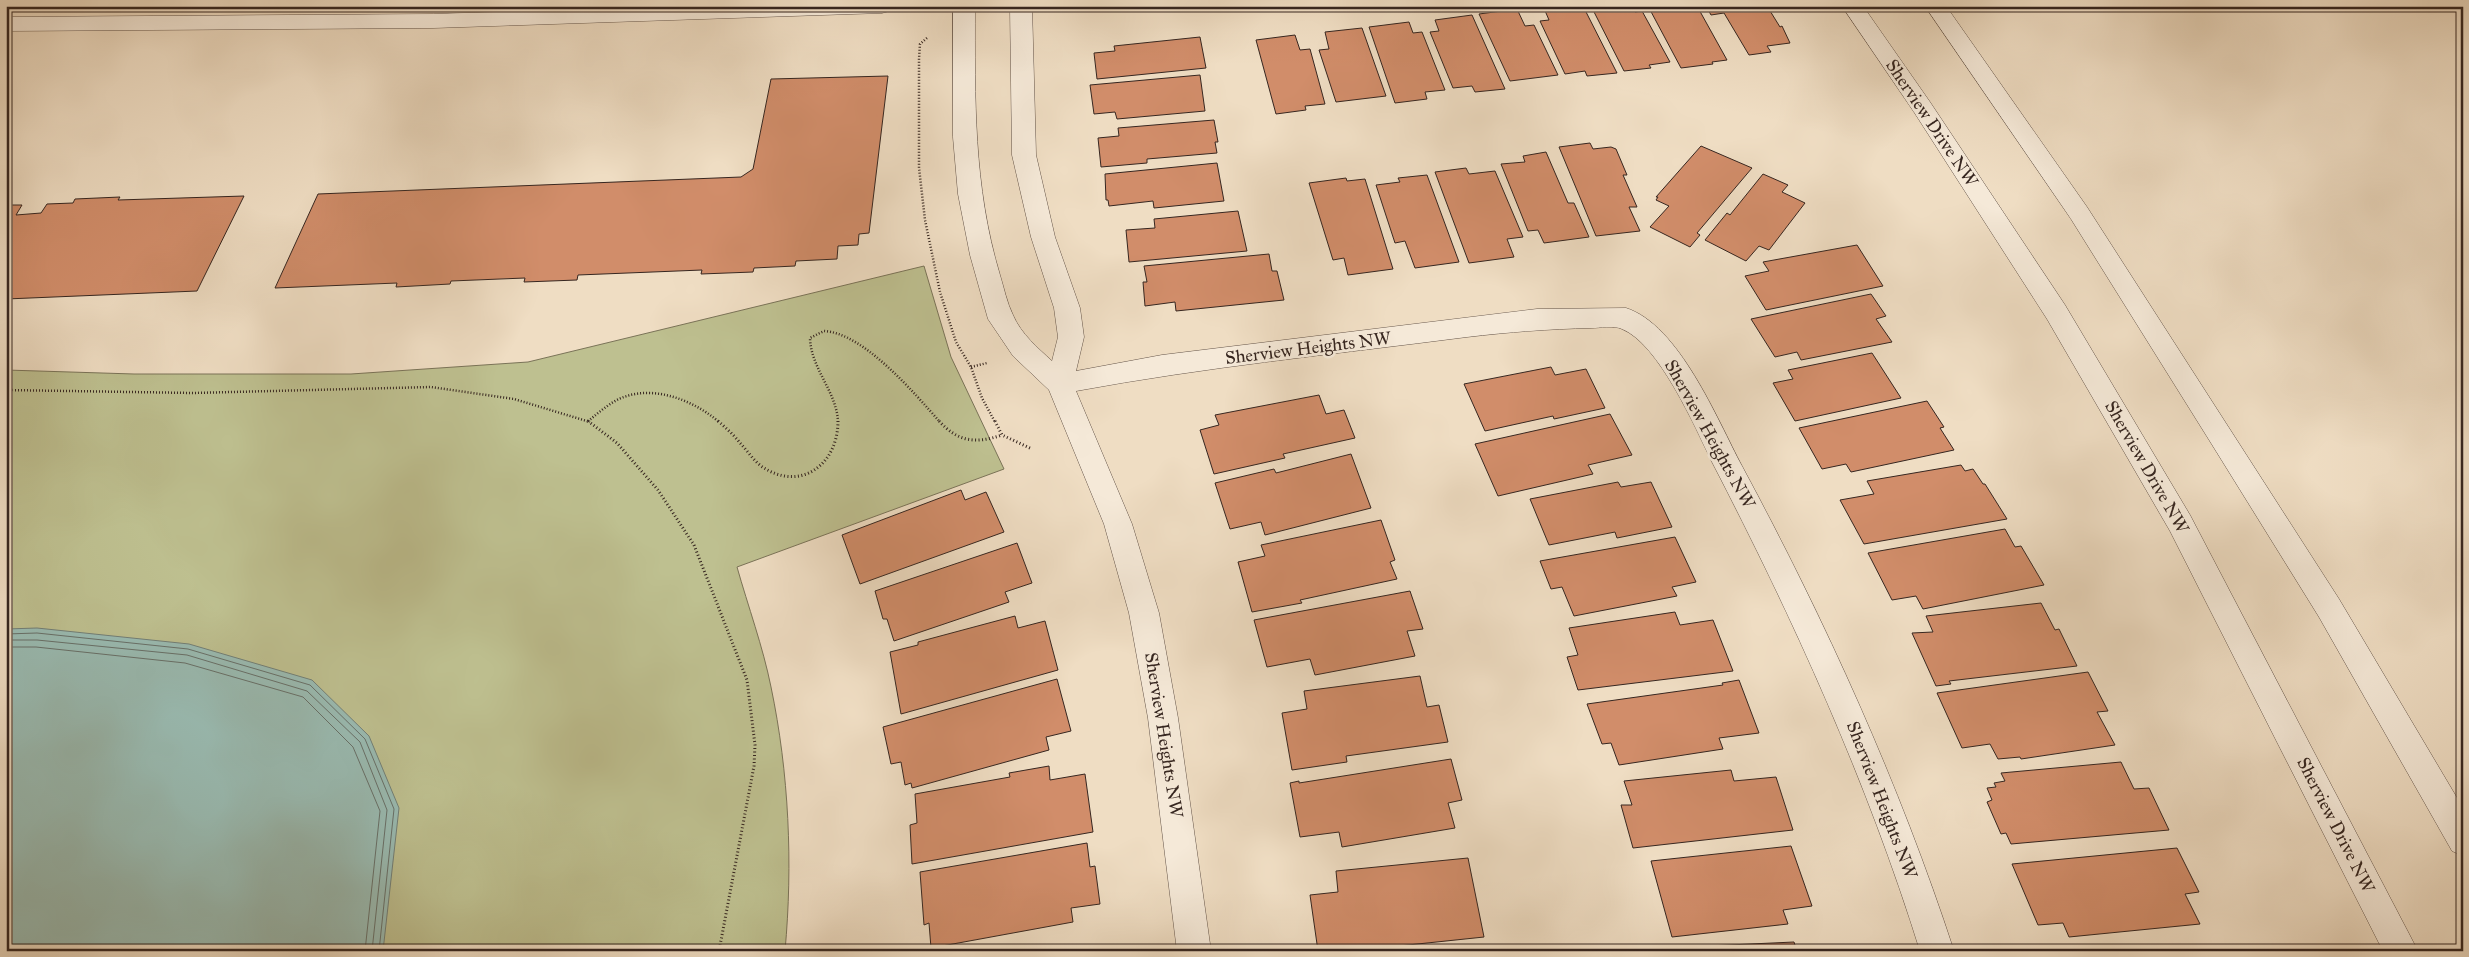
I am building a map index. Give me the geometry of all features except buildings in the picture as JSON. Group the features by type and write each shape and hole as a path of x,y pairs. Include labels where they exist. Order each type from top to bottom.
{"street":[{"path":"6,24 434,22 882,6"},
{"name":"Sherview Heights NW","path":"964,6 964,137 970,194 982,255 1001,320 1022,349 1060,384 1118,524 1144,613 1164,718 1194,951"},
{"path":"1020,6 1024,155 1043,237 1068,308 1072,337 1060,384"},
{"name":"Sherview Drive NW","path":"1852,6 1922,107 2056,312 2180,523 2401,951"},
{"path":"1935,6 2079,213 2221,435 2344,633 2463,840"},
{"name":"Sherview Heights NW","path":"1060,384 1162,365 1537,320 1626,318 1650,335 1680,374 1771,547 1838,689 1875,777 1910,867 1937,951"}],"path":[{"path":"588,421 627,396 643,394 687,400 703,408 736,438 762,467 786,477 805,477 817,469 830,454 838,430 834,402 809,349 810,338 820,332 829,331 867,350 914,391 952,435 965,440 985,441 1002,435"},
{"path":"6,390 192,393 431,387 514,399 588,421 617,443 658,490 694,545 747,680 755,745 754,766 744,828 719,951"}],"green space":[{"path":"924,266 951,357 1004,469 737,567 768,672 782,752 789,852 785,951 6,951 6,370 134,374 351,374 528,362"}],"water":[{"path":"37,628 189,644 312,680 369,736 399,808 383,951 6,951 6,629"}]}
